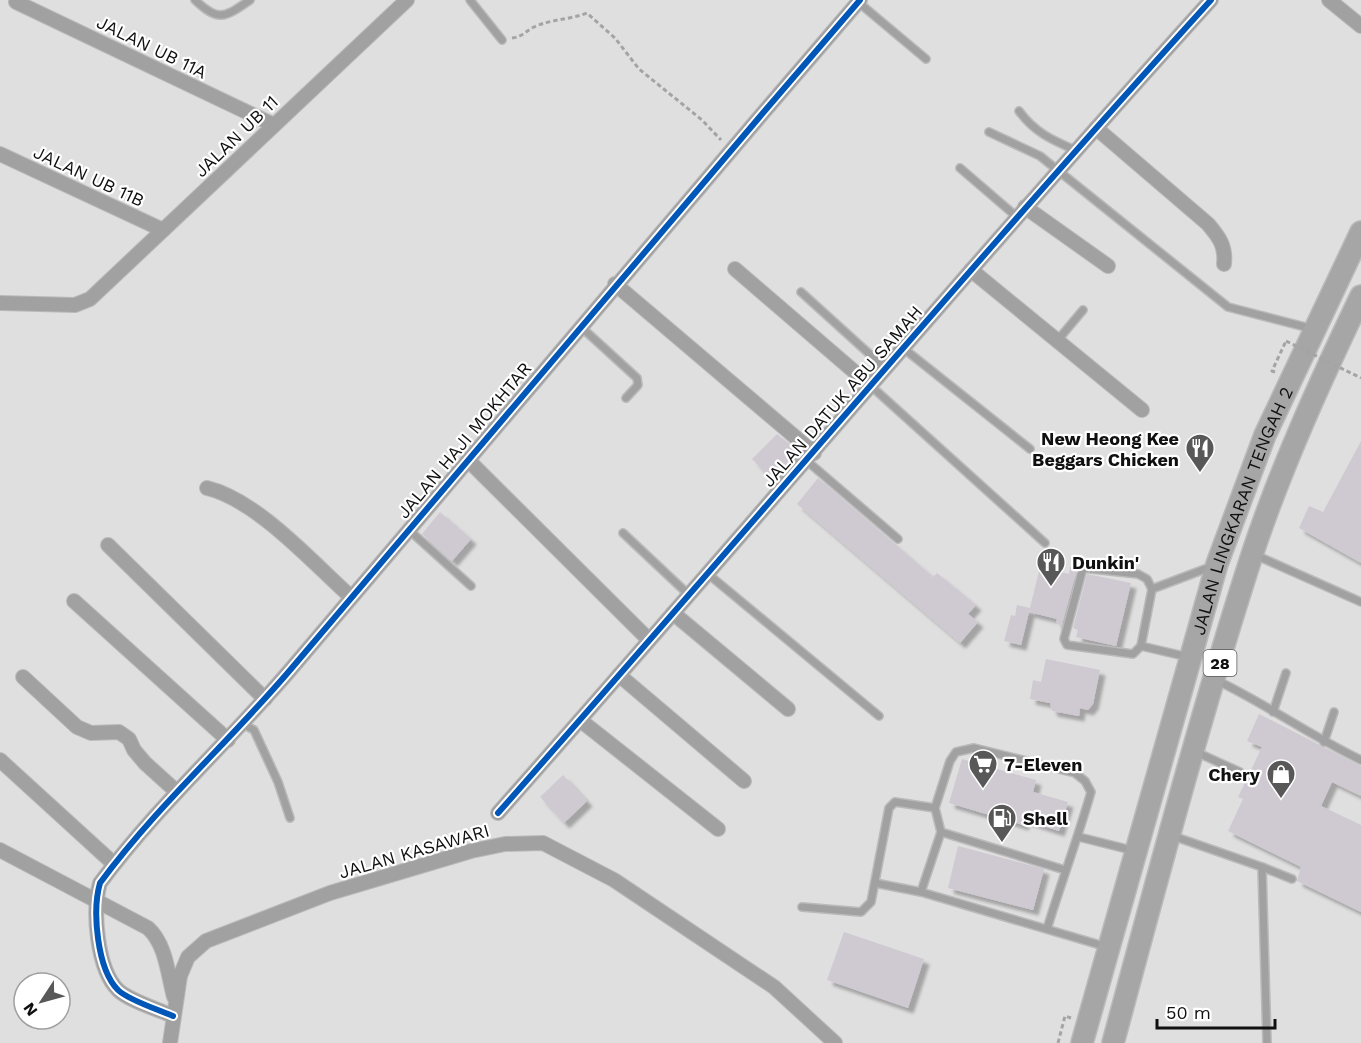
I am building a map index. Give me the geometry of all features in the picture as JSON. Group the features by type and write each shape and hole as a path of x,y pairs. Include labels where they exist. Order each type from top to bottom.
{"highway":[{"name":"JALAN LINGKARAN TENGAH 2","path":"1082,1043 1217,564 1265,435 1361,232"},
{"name":"JALAN LINGKARAN TENGAH 2","path":"1113,1043 1192,750 1253,554 1277,487 1359,305"}],"street":[{"name":"JALAN DATUK ABU SAMAH","path":"498,813 1075,150 1211,0"},
{"path":"1329,0 1361,26"},
{"name":"JALAN HAJI MOKHTAR","path":"95,900 100,883 114,864 177,792 266,699 615,284 859,1"},
{"name":"JALAN UB 11A","path":"16,2 274,125"},
{"name":"JALAN UB 11","path":"0,303 75,305 90,299 400,2"},
{"path":"1096,128 1208,224 1226,252 1224,264"},
{"name":"JALAN UB 11B","path":"0,154 163,230"},
{"path":"1021,212 1108,267"},
{"path":"735,269 871,386"},
{"path":"971,270 1142,410"},
{"path":"615,284 810,457"},
{"path":"468,460 649,640"},
{"path":"207,488 228,493 249,506 351,597"},
{"path":"108,545 266,699"},
{"path":"74,601 228,740"},
{"path":"673,613 788,709"},
{"path":"619,675 744,781"},
{"path":"23,677 77,727 91,733 119,732 129,739 134,750 145,763 177,792"},
{"path":"580,720 718,829"},
{"path":"0,760 114,864"},
{"name":"JALAN KASAWARI","path":"170,1043 180,976 188,957 206,941 330,893 471,851 505,844 543,843 614,880 774,987 828,1040"},
{"path":"0,850 155,934 174,1009"},
{"path":"95,900 103,970 119,992 174,1009"}],"lane":[{"path":"195,0 210,15 227,16 250,0"},
{"path":"470,0 502,40"},
{"path":"859,1 926,58"},
{"path":"1018,111 1029,125 1044,137 1075,150"},
{"path":"989,132 1019,144 1058,170 1228,307 1315,330"},
{"path":"960,168 1021,212"},
{"path":"801,292 886,369"},
{"path":"1057,341 1083,310"},
{"path":"580,326 637,378 638,385 626,398"},
{"path":"903,348 1030,449"},
{"path":"871,386 1045,543"},
{"path":"810,457 898,539"},
{"path":"409,530 471,586"},
{"path":"623,533 689,595"},
{"path":"1253,554 1361,602"},
{"path":"1152,589 1217,564"},
{"path":"1083,568 1137,574 1147,579 1152,589 1141,646 1133,654 1067,645 1064,639 1083,568"},
{"path":"708,574 879,716"},
{"path":"1141,646 1191,657"},
{"path":"1273,712 1286,673"},
{"path":"1215,679 1248,695 1323,742 1361,760"},
{"path":"1323,742 1334,712"},
{"path":"243,724 254,730 278,782 290,818"},
{"path":"921,892 941,832 935,808 950,761 956,753 974,748 1075,773 1085,781 1091,792 1079,837 1065,870 1047,929"},
{"path":"1192,750 1240,772"},
{"path":"802,907 861,912 871,902 889,808 895,802 904,801 935,808"},
{"path":"941,832 1065,870"},
{"path":"1170,835 1292,879"},
{"path":"1079,837 1136,851"},
{"path":"1262,867 1267,1043"},
{"path":"875,883 921,892 1109,947"}],"path":[{"path":"502,40 520,37 532,27 552,21 571,20 587,13 615,38 639,69 702,120 731,150"},
{"path":"1272,371 1286,341 1361,378"},
{"path":"1058,1043 1065,1016"}],"building":[{"path":"777,434 800,453 774,482 752,459"},
{"path":"1361,441 1361,563 1299,528 1309,506 1323,512"},
{"path":"818,478 933,577 937,573 976,605 968,614 978,622 960,643 797,504"},
{"path":"440,512 471,539 452,561 422,534"},
{"path":"1040,567 1069,574 1070,567 1077,569 1062,625 1056,624 1057,619 1029,612"},
{"path":"1087,574 1131,583 1116,646 1076,637 1078,630 1073,628"},
{"path":"1017,605 1030,608 1021,645 1004,641 1011,615 1015,616"},
{"path":"1046,659 1100,670 1093,704 1088,710 1080,708 1079,716 1052,711 1050,703 1030,699 1033,680 1041,682"},
{"path":"1259,714 1361,766 1361,796 1332,782 1321,806 1361,825 1361,912 1297,881 1301,867 1228,831 1243,799 1238,797 1262,747 1247,741"},
{"path":"962,759 1036,780 1033,792 1068,802 1059,831 1025,820 1023,825 949,803"},
{"path":"563,775 587,801 564,823 540,797"},
{"path":"958,846 1044,869 1033,910 948,888"},
{"path":"844,932 924,959 908,1008 827,980"}],"cycle path":[{"path":"173,1016 123,994 111,981 105,968 98,939 96,909 100,883 145,827 291,669 860,0"},
{"path":"498,813 1031,202 1211,0"}],"place":[{"name":"New Heong Kee Beggars Chicken","path":"1200,474"},
{"name":"Dunkin'","path":"1051,588"},
{"name":"7-Eleven","path":"983,790"},
{"name":"Chery","path":"1281,800"},
{"name":"Shell","path":"1002,844"}]}
